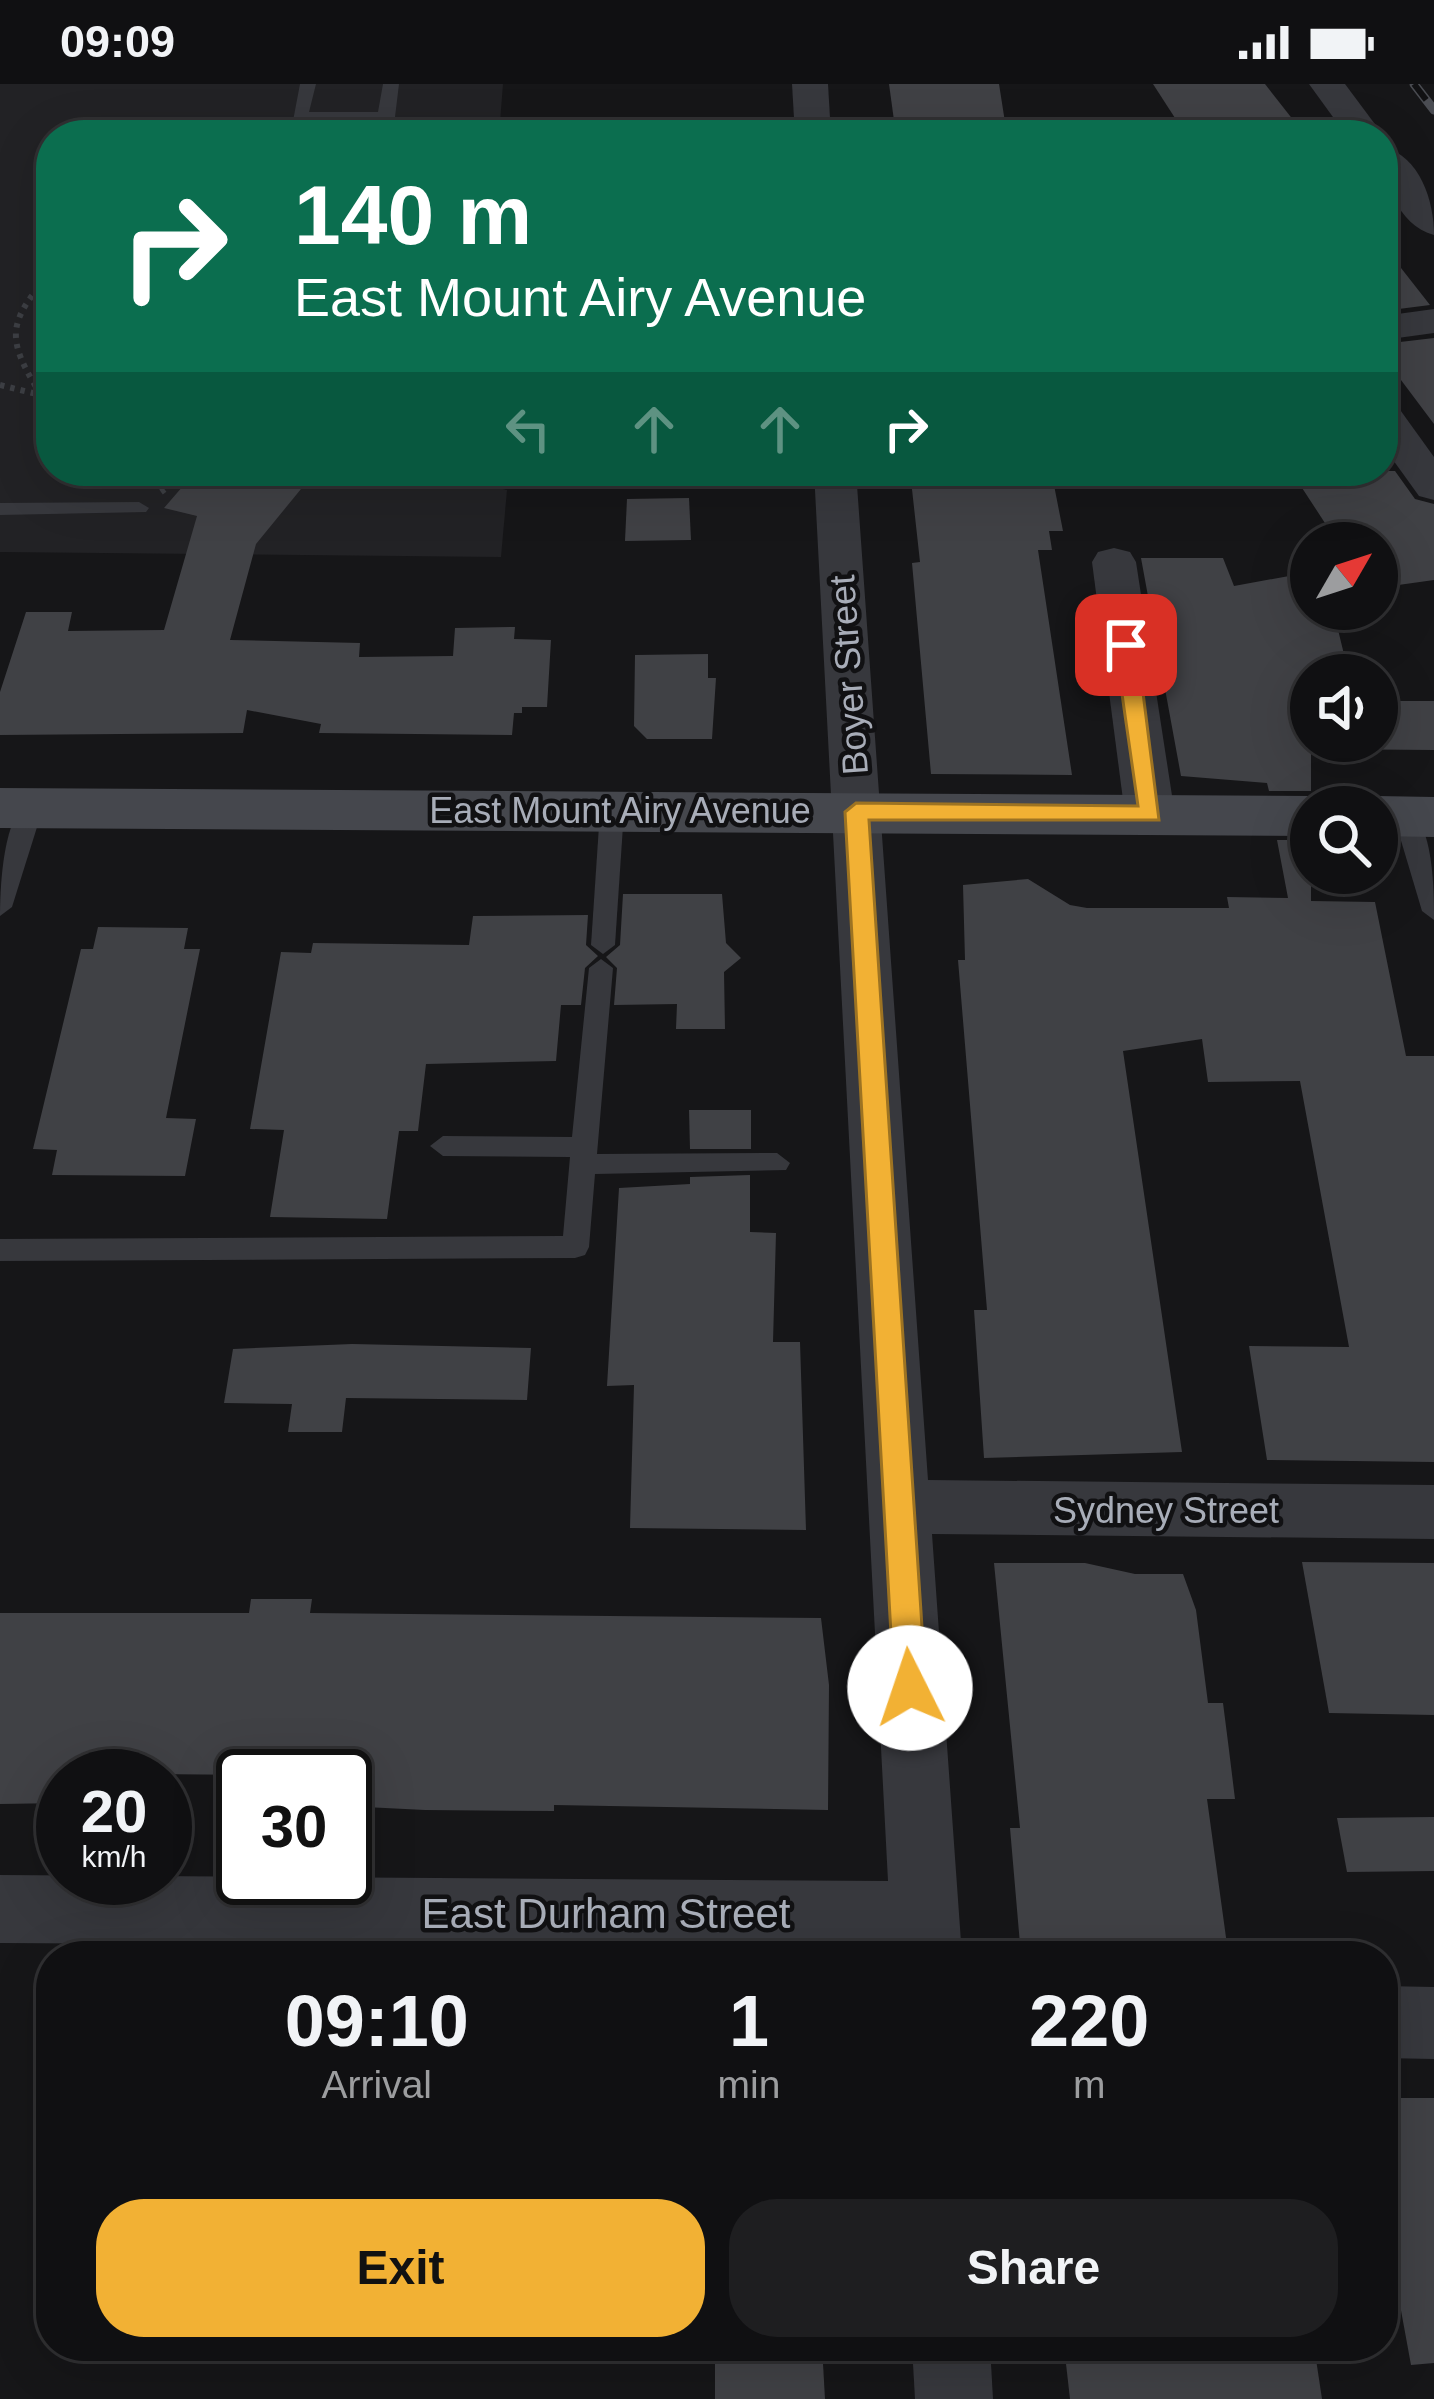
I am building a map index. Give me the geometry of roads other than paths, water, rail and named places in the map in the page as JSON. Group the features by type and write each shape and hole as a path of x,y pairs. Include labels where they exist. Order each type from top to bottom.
{"main road":[{"name":"East Mount Airy Avenue","path":"16,808 1290,816"}],"street":[{"path":"810,84 812,120"},
{"path":"1328,84 1354,120"},
{"path":"1398,177 1434,223"},
{"path":"1398,326 1434,321"},
{"path":"1398,437 1434,488"},
{"name":"Boyer Street","path":"837,486 926,1935"},
{"path":"1114,562 1150,814"},
{"name":"Sydney Street","path":"898,1507 1434,1512"},
{"name":"East Durham Street","path":"0,1909 926,1935"},
{"path":"1398,2022 1434,2023"},
{"path":"952,2361 954,2399"}],"lane":[{"path":"308,84 299,117 315,120"},
{"path":"373,120 386,117 392,84"},
{"path":"0,508 139,508"},
{"path":"0,907 16,808"},
{"path":"0,1250 575,1247 612,811"},
{"path":"1406,816 1434,911"},
{"path":"443,1146 777,1163"}],"railway":[{"path":"1414,84 1434,110"}]}
